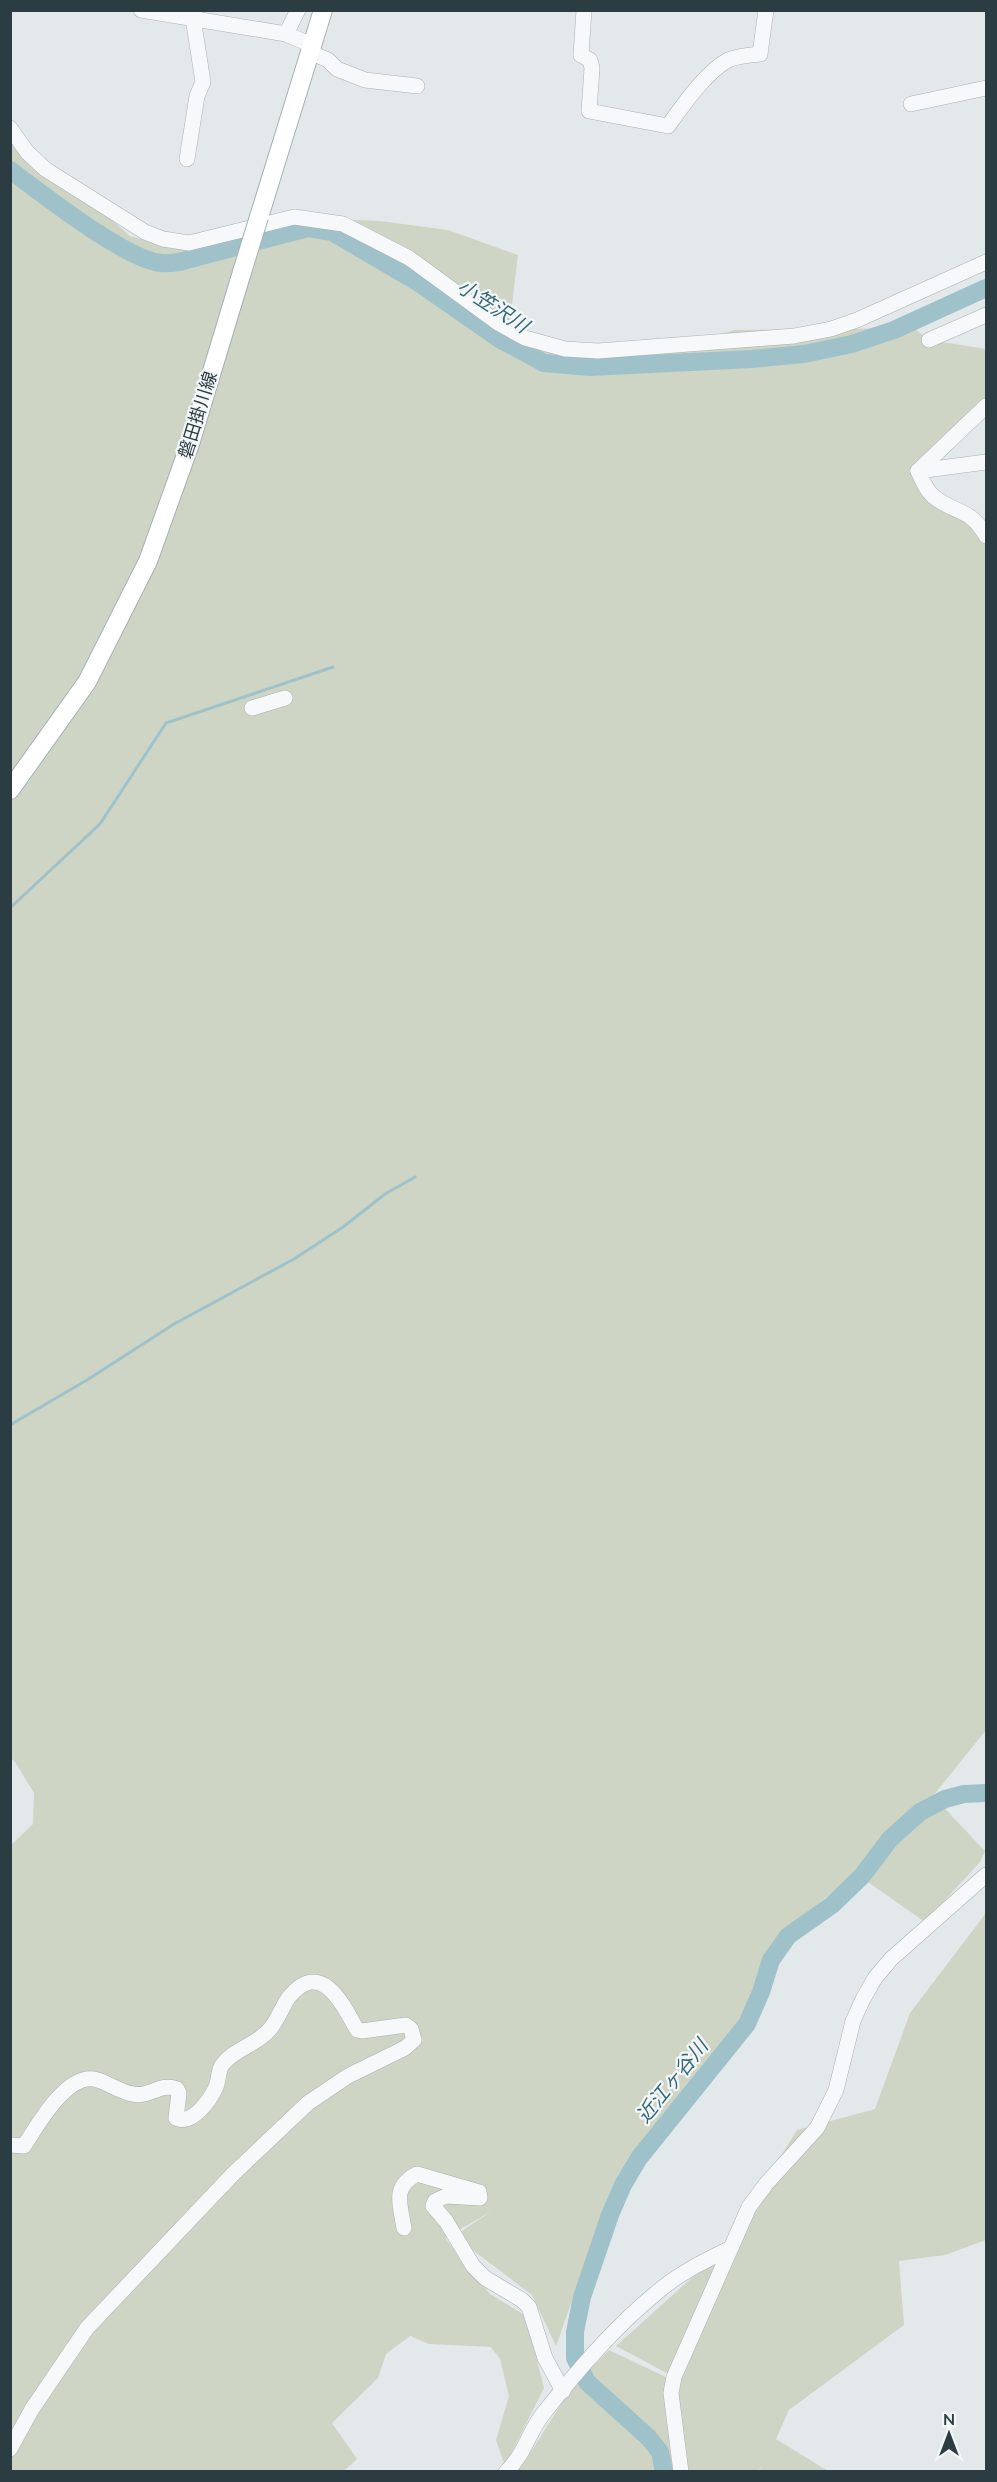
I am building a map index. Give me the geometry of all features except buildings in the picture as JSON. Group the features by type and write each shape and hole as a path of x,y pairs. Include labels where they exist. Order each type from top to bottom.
{"main road":[{"name":"磐田掛川線","path":"10,790 87,682 148,561 190,444 323,10"}],"street":[{"path":"141,10 194,14 286,34 311,48 337,69 358,78 417,86"},
{"path":"286,34 298,10"},
{"path":"584,10 581,54 590,60 592,68 589,111 668,126 687,99 716,69 729,60 760,54 766,10"},
{"path":"188,159 197,96 204,82 194,14"},
{"path":"911,104 987,88"},
{"path":"10,128 27,152 45,170 145,232 163,239 189,243 294,217 343,224 409,258 498,323 525,338 565,349 598,351 794,336 831,329 857,320 987,262"},
{"path":"929,340 987,315"},
{"path":"918,471 987,406"},
{"path":"918,471 987,462"},
{"path":"918,471 928,491 936,498 968,514 979,523 987,536"},
{"path":"252,708 285,698"},
{"path":"681,2472 671,2393 674,2377 729,2249 755,2199 817,2128 836,2090 853,2021 875,1978 891,1959 987,1875"},
{"path":"10,2145 24,2146 46,2112 70,2087 83,2079 94,2079 132,2094 143,2095 170,2086 177,2089 179,2093 176,2118 181,2120 190,2118 212,2094 221,2066 237,2051 260,2039 271,2027 289,1997 302,1985 312,1982 322,1983 331,1989 341,2001 357,2030 406,2025 414,2036 414,2040 405,2048 348,2076 308,2103 233,2174 87,2328 32,2409 10,2449"},
{"path":"404,2228 399,2200 400,2189 406,2180 417,2174 479,2192 480,2198 446,2196 435,2201 433,2206 446,2221 473,2266 485,2278 522,2300 529,2307 545,2358 563,2391"},
{"path":"506,2472 517,2461 541,2417 609,2340 656,2293 708,2259 729,2249"}],"green space":[{"path":"10,135 130,236 182,250 286,226 241,257 264,246 305,218 380,221 448,230 518,255 510,321 520,350 589,351 714,336 735,330 914,328 929,340 986,349 986,406 918,472 986,540 986,1730 933,1796 985,1851 980,1862 925,1922 855,1873 773,1942 749,2010 732,2038 643,2139 583,2270 556,2346 532,2295 454,2236 492,2211 445,2238 490,2294 526,2316 544,2388 505,2466 496,2440 509,2396 500,2359 491,2347 429,2344 410,2336 386,2354 378,2378 332,2423 357,2459 344,2471 11,2471 10,1846 33,1824 34,1793 15,1762 10,1758"},
{"path":"986,1913 986,2240 945,2255 899,2261 904,2325 789,2410 776,2439 828,2471 759,2471 762,2466 758,2471 689,2471 674,2377 616,2346 725,2248 797,2130 875,2109 910,2013"},
{"path":"609,2350 668,2378 674,2471 515,2472 522,2466 570,2390"}],"waterway":[{"name":"小笠沢川","path":"10,170 106,238 146,259 161,263 179,262 308,228 332,232 419,283 501,340 544,363 590,367 752,359 804,354 852,344 894,330 986,288"},
{"path":"10,908 100,824 166,723 333,667"},
{"path":"10,1425 87,1380 174,1324 294,1259 343,1227 385,1194 415,1177"},
{"name":"近江ヶ谷川","path":"664,2472 660,2452 649,2438 587,2382 575,2358 575,2332 582,2297 610,2215 623,2185 639,2158 747,2024 761,1992 771,1960 788,1936 832,1905 862,1876 890,1839 920,1812 945,1799 964,1794 986,1793"}]}
